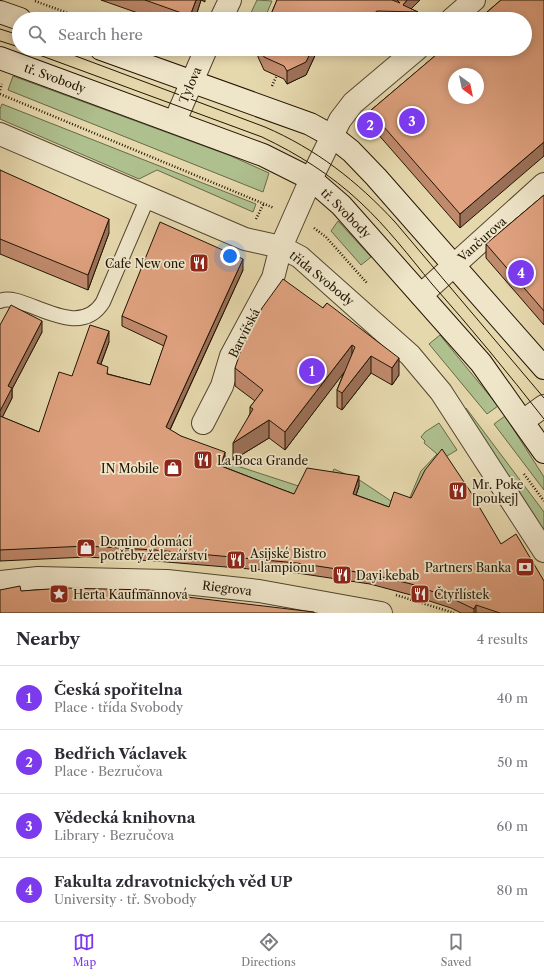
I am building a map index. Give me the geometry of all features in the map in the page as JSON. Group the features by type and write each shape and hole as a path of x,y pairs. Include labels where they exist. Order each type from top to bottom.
{"street":[{"path":"224,12 230,0"},
{"path":"460,12 474,0"},
{"path":"0,12 12,16"},
{"path":"121,56 296,118 332,136 361,160 544,368"},
{"name":"Tylova","path":"175,121 203,56"},
{"name":"Barvířská","path":"203,422 222,386 231,356 273,278 281,247 311,179 340,120 353,103 408,56"},
{"name":"tř. Svobody","path":"0,58 175,121 263,155 311,179 342,205 481,363 544,452"},
{"name":"třída Svobody","path":"0,134 245,238 281,247 306,262 395,340 432,380 544,551"},
{"name":"Vančurova","path":"421,295 544,184"},
{"path":"523,421 544,406"},
{"name":"Riegrova","path":"0,582 38,578 167,581 259,591 381,613"}],"lane":[{"path":"0,301 11,300 61,316 85,317 96,311 103,302 148,197"}],"path":[{"path":"34,0 66,12"},
{"path":"274,82 277,75"},
{"path":"0,94 278,209"}],"green space":[{"path":"257,0 272,1 267,12 251,12"},
{"path":"13,76 231,156 269,173 263,192 8,90"},
{"path":"2,104 256,204 253,212 157,170 139,179 0,119 0,109"},
{"path":"338,221 371,257 361,265 331,231"},
{"path":"440,335 498,406 487,414 429,344"},
{"path":"466,408 544,512 544,531 464,411"},
{"path":"505,416 544,477 544,490 494,424"},
{"path":"439,423 457,450 442,459 406,507 421,471 437,454 424,443 425,441 421,437 425,432"},
{"path":"225,462 323,494 334,469 361,481 394,503 389,518 315,512 222,471"}],"building":[{"path":"145,0 196,0 192,12 179,12"},
{"path":"277,0 392,0 400,3 397,0 407,0 403,5 418,12 377,11 272,12"},
{"path":"501,0 544,0 544,142 460,214 370,111 435,56 532,56 532,12 487,12"},
{"path":"309,56 306,62 287,71 284,66 264,57"},
{"path":"0,170 109,219 88,275 0,239"},
{"path":"544,195 544,311 486,244"},
{"path":"160,222 243,259 166,427 181,436 225,452 221,466 294,494 307,468 359,476 353,494 389,507 394,492 411,498 425,470 442,449 470,491 501,544 516,534 544,581 544,613 500,613 476,605 474,609 451,598 411,584 370,574 297,563 155,550 86,546 0,550 0,416 39,432 59,372 72,376 90,325 109,331 97,363 108,367 107,374 150,385 167,336 122,316"},
{"path":"283,279 323,308 327,303 399,358 392,368 371,356 342,393 337,390 355,347 352,345 285,432 269,420 233,443 253,409 250,407 263,390 235,368 243,344 262,308"},
{"path":"11,305 42,321 8,386 12,388 0,411 0,325"},
{"path":"20,586 21,591 63,588 149,590 187,597 314,613 0,613 0,590"}],"tram line":[{"path":"0,29 12,33"},
{"path":"0,41 12,45"},
{"path":"42,56 262,137 301,158 326,174 360,202 389,232 544,419"},
{"path":"76,56 265,127 301,145 335,167 366,193 395,222 544,398"}],"place":[{"name":"Vědecká knihovna","path":"412,121"},
{"name":"Bedřich Václavek","path":"370,125"},
{"name":"Cafe New one","path":"199,263"},
{"name":"Fakulta zdravotnických věd UP","path":"521,273"},
{"name":"Česká spořitelna","path":"312,371"},
{"name":"La Boca Grande","path":"203,460"},
{"name":"IN Mobile","path":"173,468"},
{"name":"Mr. Poke [poukej]","path":"458,491"},
{"name":"Domino domácí potřeby železářství","path":"86,548"},
{"name":"Asijské Bistro u lampionu","path":"236,560"},
{"name":"Partners Banka","path":"525,567"},
{"name":"Dayi kebab","path":"342,575"},
{"name":"Herta Kaufmannová","path":"59,594"},
{"name":"Čtyřlístek","path":"420,594"}]}
